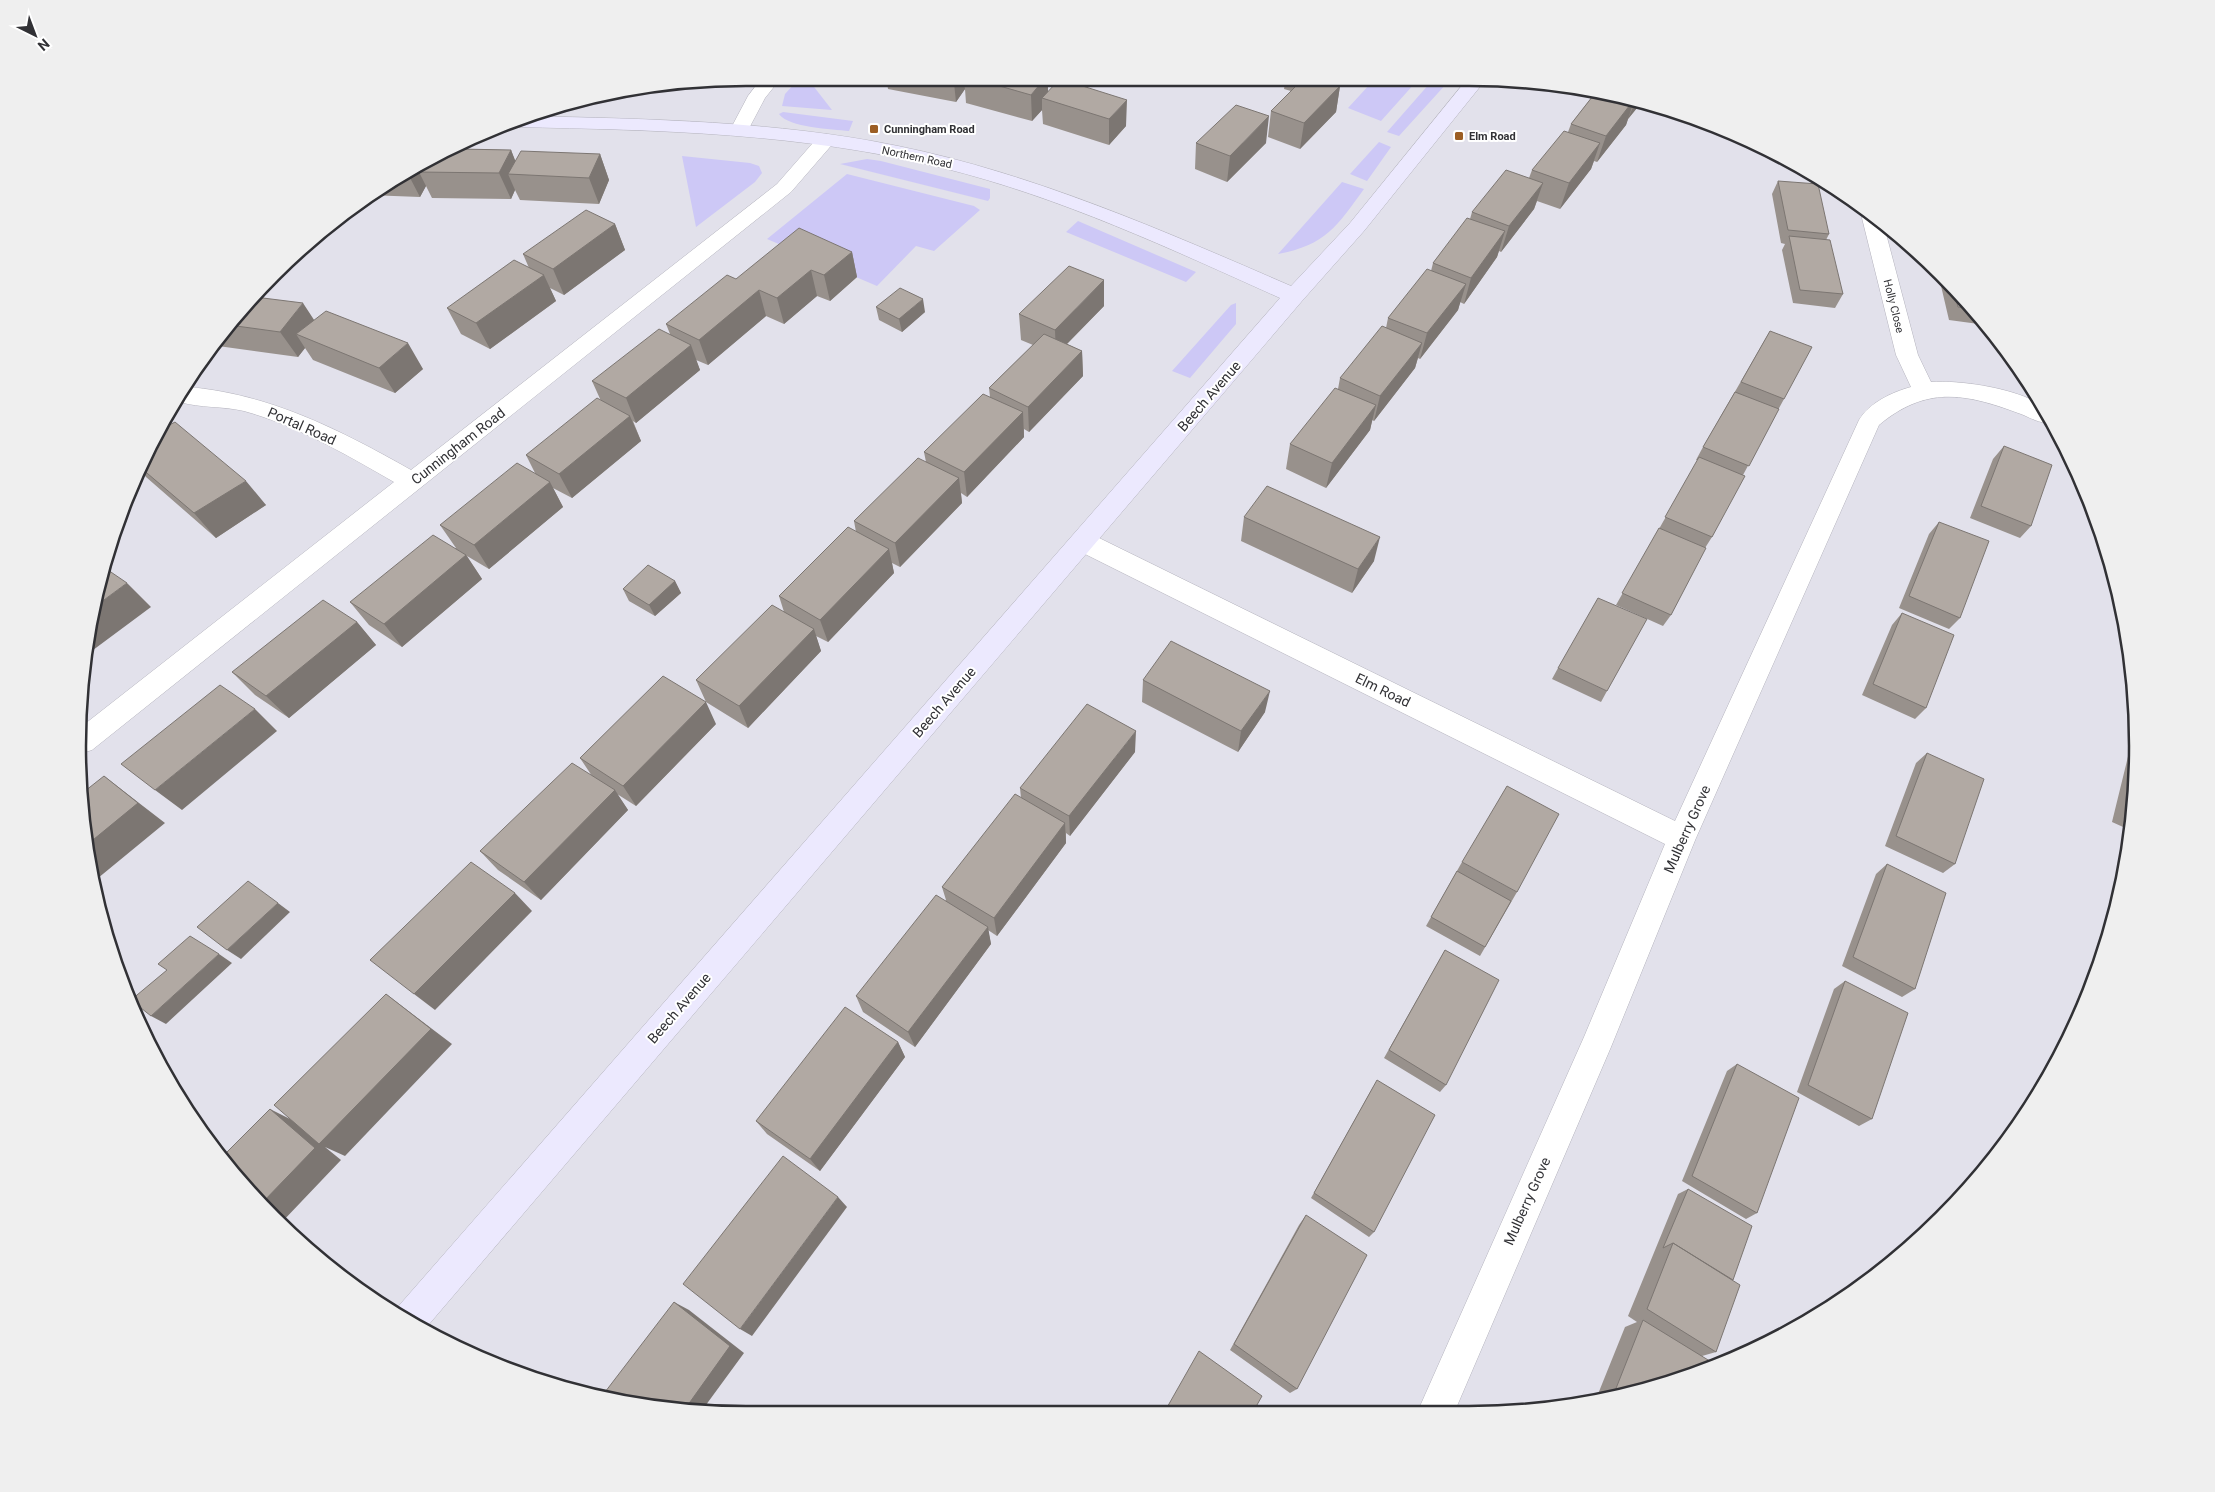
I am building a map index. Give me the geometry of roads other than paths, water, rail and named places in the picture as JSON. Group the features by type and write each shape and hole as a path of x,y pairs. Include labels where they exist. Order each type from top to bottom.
{"street":[{"path":"739,130 757,96 765,86"},
{"name":"Beech Avenue","path":"413,1315 1084,542 1294,296 1357,227 1471,86"},
{"name":"Northern Road","path":"532,122 739,130 898,151 990,175 1127,226 1294,296"},
{"name":"Cunningham Road","path":"86,739 784,188 826,140"},
{"name":"Holly Close","path":"1874,225 1907,355 1924,391"},
{"name":"Mulberry Grove","path":"1438,1406 1595,1047 1682,838 1762,663 1862,433 1870,420 1884,409 1912,394 1924,391 1959,391 1999,397 2037,412"},
{"name":"Portal Road","path":"187,395 222,398 259,407 305,426 413,482"},
{"name":"Elm Road","path":"1084,542 1682,838"}],"place":[{"name":"Cunningham Road","path":"874,129"},
{"name":"Elm Road","path":"1459,136"}]}
